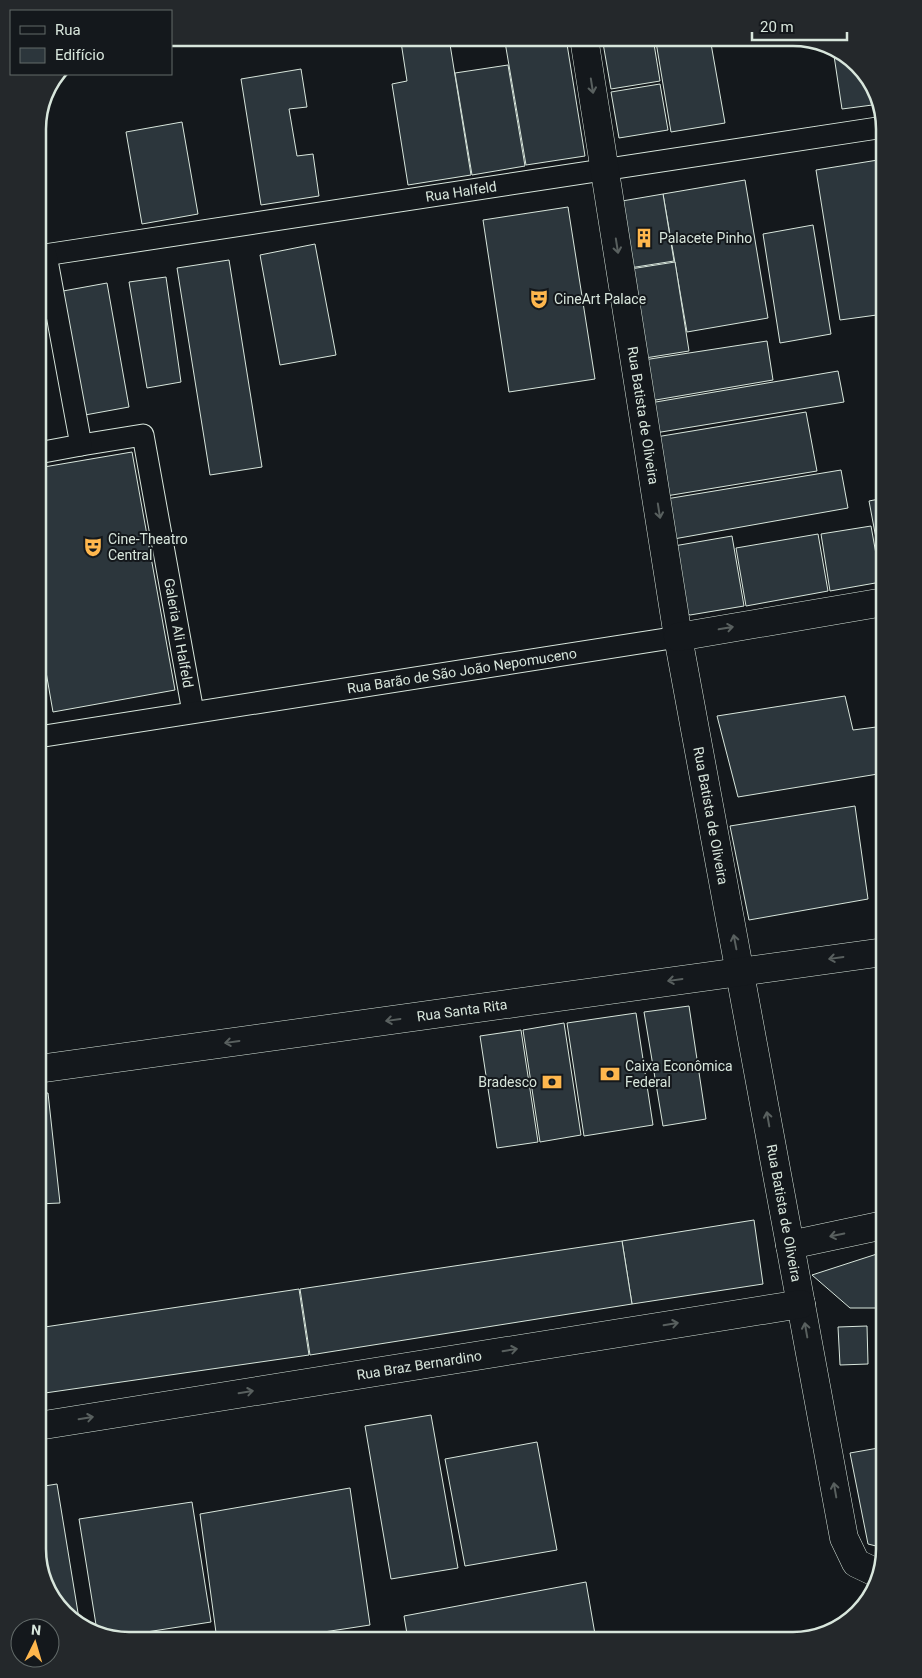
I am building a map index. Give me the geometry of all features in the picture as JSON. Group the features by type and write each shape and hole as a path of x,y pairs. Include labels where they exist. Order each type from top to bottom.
{"street":[{"name":"Rua Batista de Oliveira","path":"585,46 678,636 844,1538 856,1564 872,1571"},
{"name":"Rua Halfeld","path":"46,255 876,128"},
{"path":"46,275 81,445 46,452"},
{"name":"Galeria Ali Halfeld","path":"81,445 143,435 193,712"},
{"name":"Rua Barão de São João Nepomuceno","path":"46,732 193,712 876,603"},
{"name":"Rua Santa Rita","path":"46,1068 876,953"},
{"path":"790,1245 876,1228"},
{"name":"Rua Braz Bernardino","path":"46,1425 801,1304"}],"building":[{"path":"402,46 450,46 471,175 408,185 392,84 407,81"},
{"path":"506,46 567,46 585,156 526,165"},
{"path":"604,46 654,46 660,81 611,89"},
{"path":"657,46 711,46 725,123 671,132"},
{"path":"834,58 859,79 865,88 872,105 842,109"},
{"path":"508,65 525,166 472,175 455,73"},
{"path":"301,69 307,107 289,109 297,156 313,154 319,196 261,205 241,79"},
{"path":"660,84 668,130 619,138 611,92"},
{"path":"182,122 198,214 142,224 126,132"},
{"path":"876,160 876,315 840,320 816,170"},
{"path":"745,180 768,318 687,332 663,194"},
{"name":"Palacete Pinho","path":"663,194 674,261 623,269 622,201"},
{"name":"CineArt Palace","path":"568,207 595,379 509,392 483,220"},
{"path":"813,225 831,334 780,343 763,234"},
{"path":"315,244 336,355 280,365 260,255"},
{"path":"229,260 262,467 210,475 177,268"},
{"path":"675,262 689,351 639,359 624,270"},
{"path":"166,277 181,382 147,388 129,282"},
{"path":"107,283 129,407 85,415 63,291"},
{"path":"767,341 773,380 644,402 637,361"},
{"path":"838,371 844,402 649,434 644,404"},
{"path":"806,412 817,471 660,497 650,438"},
{"name":"Cine-Theatro Central","path":"132,452 175,690 53,712 46,672 46,467"},
{"path":"841,470 848,508 668,540 660,500"},
{"path":"876,500 876,538 869,501"},
{"path":"871,526 876,554 876,583 830,591 821,534"},
{"path":"818,534 828,591 746,606 736,548"},
{"path":"732,536 744,606 690,615 678,607 668,547"},
{"path":"845,696 853,730 876,727 876,774 738,797 717,716"},
{"path":"855,806 868,899 749,920 730,826"},
{"path":"689,1006 706,1119 663,1126 644,1012"},
{"name":"Caixa Econômica Federal","path":"636,1013 653,1125 584,1136 567,1023"},
{"name":"Bradesco","path":"564,1023 581,1135 540,1142 523,1030"},
{"path":"521,1030 538,1142 497,1148 480,1036"},
{"path":"46,1093 48,1093 60,1203 46,1204"},
{"path":"754,1220 763,1284 632,1304 622,1241"},
{"path":"622,1241 632,1304 310,1355 300,1289"},
{"path":"876,1254 876,1308 850,1308 812,1275"},
{"path":"299,1289 309,1355 46,1393 46,1327"},
{"path":"867,1326 868,1364 840,1365 838,1327"},
{"path":"431,1415 458,1568 391,1579 365,1426"},
{"path":"537,1442 557,1550 465,1566 445,1459"},
{"path":"876,1448 876,1546 868,1544 850,1453"},
{"path":"57,1484 78,1614 63,1599 57,1590 48,1565 46,1549 46,1486"},
{"path":"350,1488 370,1625 324,1632 216,1632 200,1514"},
{"path":"192,1502 211,1622 146,1632 124,1632 96,1624 79,1519"},
{"path":"586,1582 595,1632 407,1632 404,1616"}],"place":[{"name":"Palacete Pinho","path":"644,238"},
{"name":"CineArt Palace","path":"539,299"},
{"name":"Cine-Theatro Central","path":"93,547"},
{"name":"Caixa Econômica Federal","path":"610,1074"},
{"name":"Bradesco","path":"552,1082"}]}
